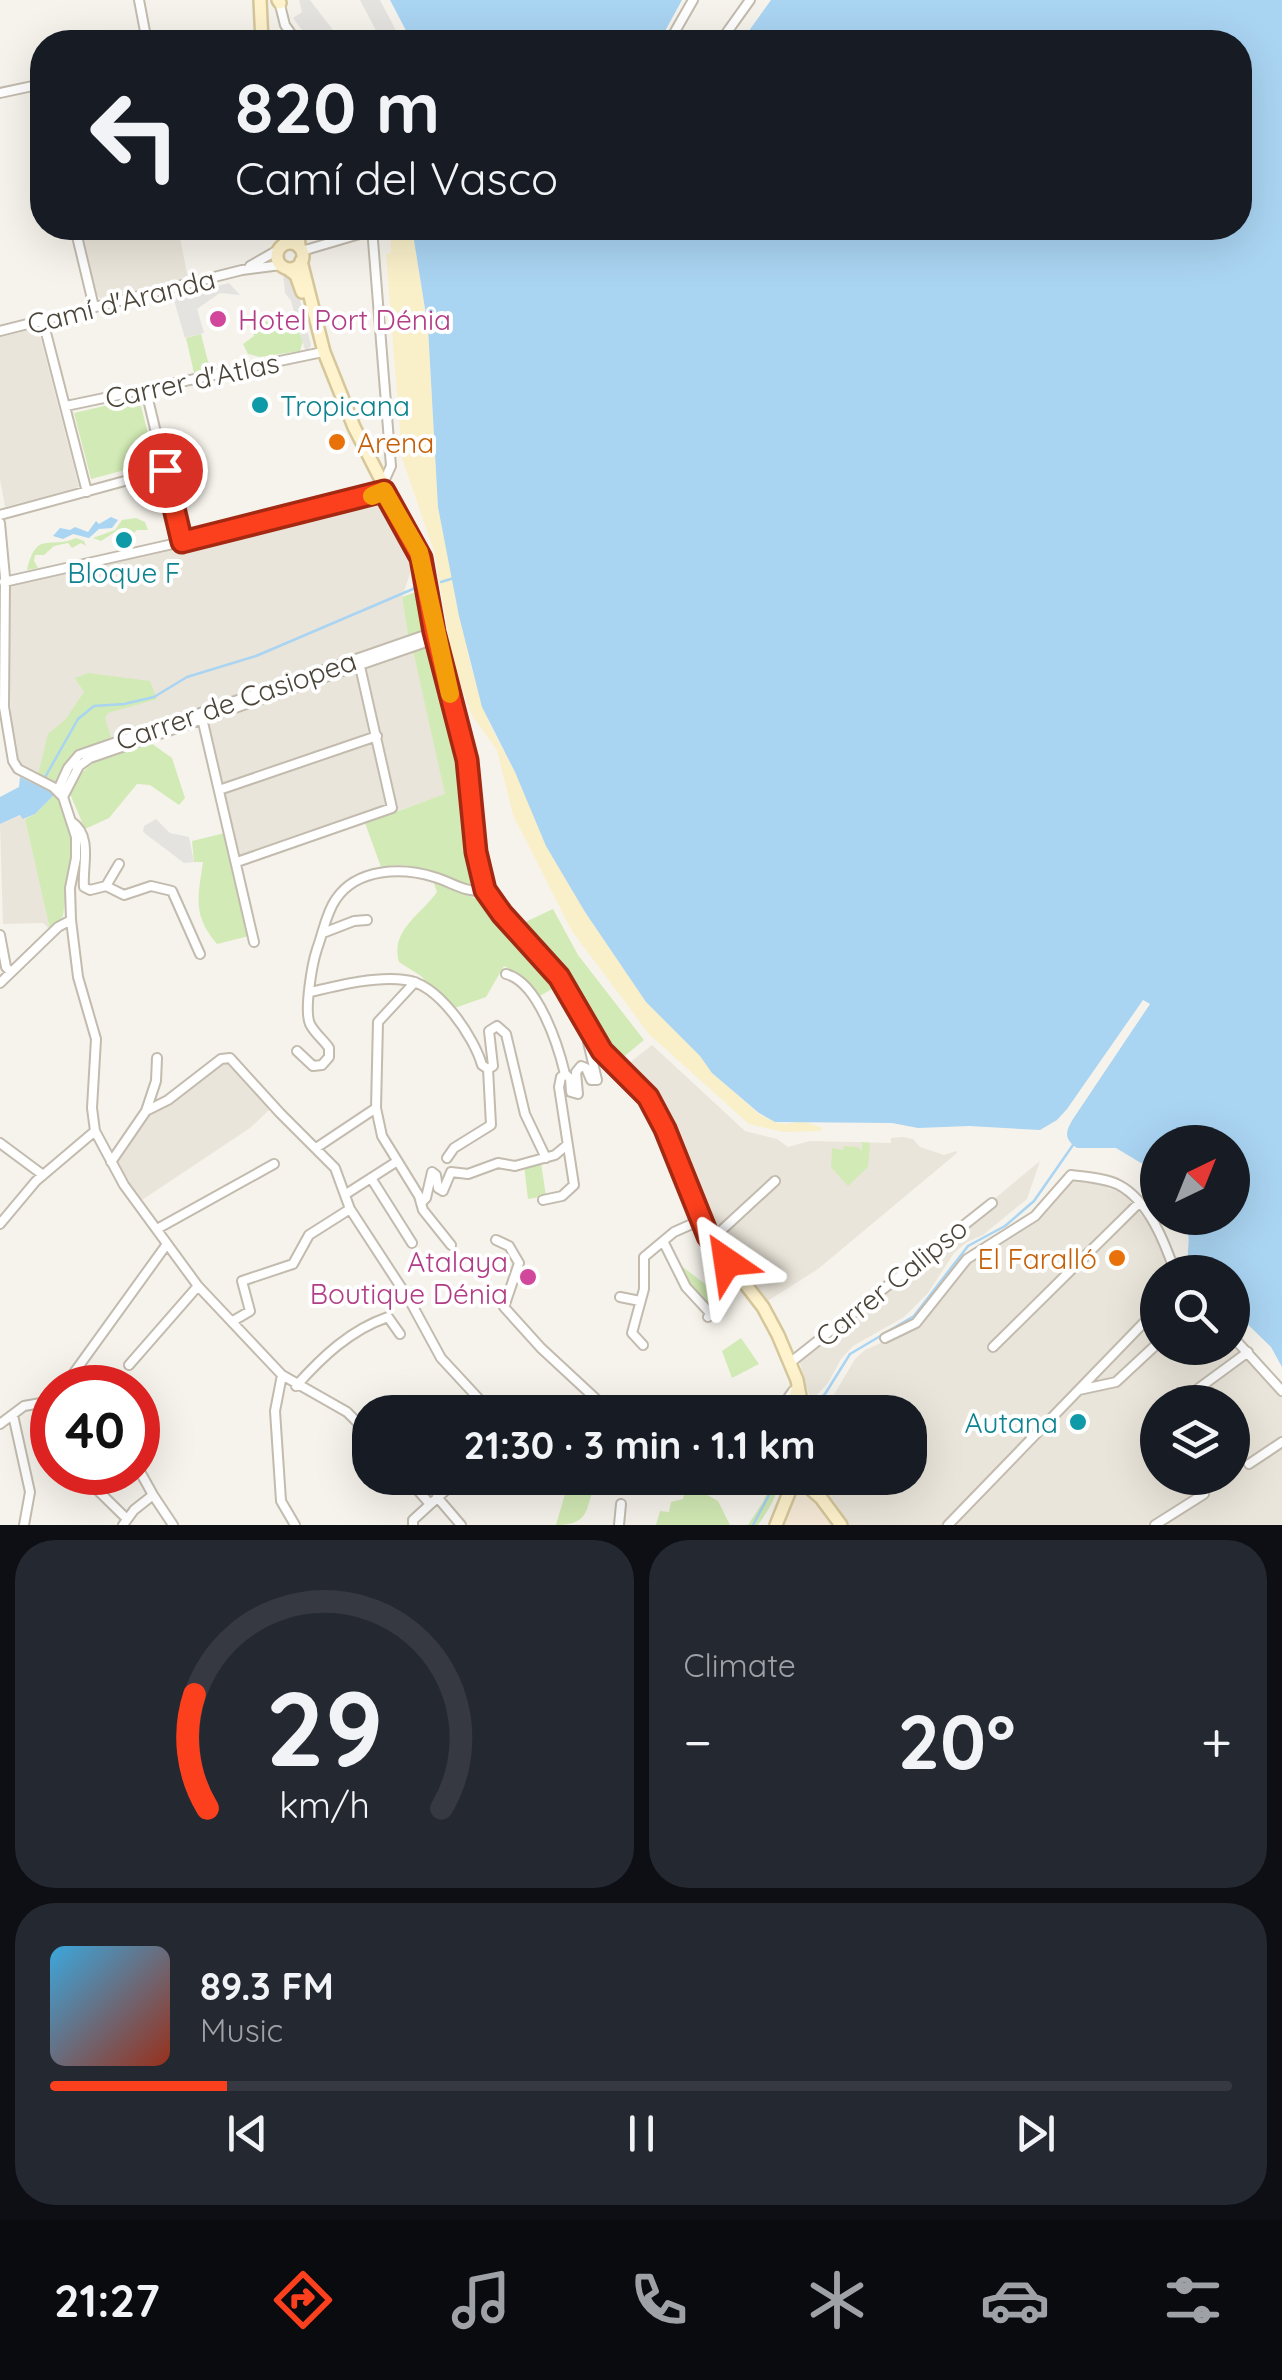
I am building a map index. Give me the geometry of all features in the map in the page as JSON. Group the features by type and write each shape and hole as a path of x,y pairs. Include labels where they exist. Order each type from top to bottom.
{"street":[{"path":"138,0 144,30"},
{"path":"676,30 693,0"},
{"path":"729,30 750,0"},
{"path":"260,1 260,30"},
{"path":"279,1 289,30"},
{"path":"0,93 30,87"},
{"path":"78,240 94,307"},
{"path":"284,240 280,248 285,267 299,280 318,354 338,388"},
{"path":"299,240 321,342 338,388 382,486 419,552 435,636 467,760 476,852 485,890 556,972 612,1062 650,1100 711,1240 763,1307 791,1362 800,1395"},
{"path":"285,267 301,253 341,240"},
{"path":"4,582 286,517 382,486 391,466 376,240"},
{"path":"280,248 291,243 301,253"},
{"name":"Camí d'Aranda","path":"242,270 280,248"},
{"name":"Camí d'Aranda","path":"0,331 242,270 285,267"},
{"path":"43,321 86,492"},
{"name":"Carrer d'Atlas","path":"66,406 318,354"},
{"path":"146,391 182,542"},
{"path":"0,514 165,470"},
{"path":"0,523 3,680 14,764 58,791 72,822 76,847 70,888 71,920 78,978 96,1039 92,1108 95,1131 111,1162 198,1286 282,1375 352,1417"},
{"name":"Carrer de Casiopea","path":"58,791 84,761 202,715 435,636"},
{"path":"236,862 392,808 358,662"},
{"path":"202,715 254,942"},
{"path":"219,790 376,736"},
{"path":"72,822 81,830 85,846 82,884 90,890 106,886 124,895 151,886 174,892 200,954"},
{"path":"106,886 119,864"},
{"path":"297,1051 313,1066 322,1065 329,1057 327,1044 307,1015 314,958 338,896 380,872 416,872 470,892 485,890"},
{"path":"0,983 71,920"},
{"path":"323,933 367,920"},
{"path":"0,935 6,966 11,972"},
{"path":"506,974 516,978 535,1000 570,1078 570,1092 575,1095 580,1092 578,1067 586,1068 590,1080 597,1080 588,1042 593,1036"},
{"path":"311,992 394,980 415,982 467,1030 488,1070"},
{"path":"415,982 378,1022 376,1108 382,1136 396,1162 451,1245"},
{"path":"447,1158 454,1148 490,1124 488,1070 494,1064 488,1031 499,1026 506,1034 525,1114 546,1158"},
{"path":"146,1111 164,1103 228,1057 335,1168 350,1209 410,1301 441,1358 475,1395"},
{"path":"111,1162 146,1111 156,1081 157,1058"},
{"path":"543,1200 562,1196 574,1185 559,1087 560,1077 565,1074"},
{"path":"316,1148 376,1108"},
{"path":"0,1224 43,1176 95,1131"},
{"path":"0,1144 43,1176"},
{"path":"421,1203 426,1198 432,1172 438,1188 443,1190 451,1172 468,1174 494,1163 514,1166 564,1151 568,1144"},
{"path":"346,1194 396,1162"},
{"path":"156,1229 274,1164"},
{"path":"885,1338 916,1322 966,1260 1040,1212 1067,1176 1119,1185 1139,1203 1156,1227 1168,1255"},
{"path":"371,1178 412,1242"},
{"path":"711,1240 775,1181"},
{"name":"Carrer Calipso","path":"791,1362 992,1203"},
{"path":"993,1347 1139,1203"},
{"path":"233,1321 251,1308 241,1284 293,1264 309,1234 350,1209"},
{"path":"643,1346 632,1333 644,1289 643,1260 674,1232 701,1220"},
{"path":"496,1240 509,1246 519,1263 504,1307 592,1395"},
{"path":"664,1243 686,1288 710,1314 708,1317"},
{"path":"80,1365 167,1244"},
{"path":"129,1365 198,1286"},
{"path":"620,1298 640,1301"},
{"path":"296,1386 332,1349 365,1327 388,1318 400,1334"},
{"path":"948,1525 1140,1326"},
{"path":"1250,1354 1282,1390"},
{"path":"1079,1390 1116,1382 1140,1360"},
{"path":"1203,1385 1230,1365"},
{"path":"282,1375 275,1411 281,1501 296,1525"},
{"path":"791,1395 796,1378"},
{"path":"794,1395 796,1378"},
{"path":"0,1424 30,1404"},
{"path":"12,1415 30,1492 24,1525"},
{"path":"1250,1463 1282,1442"},
{"path":"100,1495 125,1522 153,1496 174,1525"},
{"path":"426,1495 461,1525"},
{"path":"413,1525 413,1520 438,1495"},
{"path":"783,1495 783,1506"},
{"path":"776,1525 788,1495"},
{"path":"817,1495 821,1498"},
{"path":"820,1495 842,1525"},
{"path":"1155,1525 1202,1495"},
{"path":"619,1525 621,1504"}],"shaded area":[{"path":"299,0 310,0 333,30 302,30 293,18 302,12"},
{"path":"360,0 380,0 396,30 376,30"},
{"path":"84,240 180,240 188,278 101,299"},
{"path":"283,273 290,276 297,288 309,349 305,350 291,301 285,293"},
{"path":"229,283 240,295 220,293 197,309 204,333 185,338 173,297"},
{"path":"32,329 39,332 79,487 5,507 0,479 0,337"},
{"path":"378,496 415,559 402,597 408,635 120,734 72,756 55,784 23,768 15,758 7,586"},
{"path":"413,651 446,794 242,865 208,721"},
{"path":"21,815 50,930 43,923 3,924 0,824"},
{"path":"156,819 170,833 189,837 194,862 184,863 143,832 144,826"},
{"path":"652,1045 745,1131 777,1139 788,1147 810,1141 891,1143 891,1138 903,1137 944,1155 957,1153 818,1269 766,1302 713,1235 670,1125 652,1092 628,1068"},
{"path":"225,1061 270,1109 250,1128 139,1202 117,1161 136,1129 151,1112"},
{"path":"1040,1161 1027,1199 954,1253 928,1293 904,1317 853,1346 817,1395 809,1395 799,1360"},
{"path":"1072,1178 1106,1183 1108,1189 1119,1188 1140,1213 1140,1235 1155,1235 1164,1255 1140,1255 1140,1365 1250,1362 1282,1397 1282,1525 846,1525 823,1495 927,1495 927,1395 833,1395 855,1359 865,1350 905,1332 968,1264 1039,1216"},
{"path":"792,1495 811,1495 835,1525 782,1525"}],"green space":[{"path":"291,312 303,341 300,351 260,357 248,354 243,344 254,336 251,327 265,320 279,322"},
{"path":"201,334 210,369 194,373 186,338"},
{"path":"139,398 155,462 91,479 74,413"},
{"path":"136,518 145,522 148,530 133,534 131,530 115,532 101,541 93,538 115,530 122,520"},
{"path":"76,538 86,546 54,546 44,555 35,555 38,568 27,570 40,545"},
{"path":"421,590 426,629 408,635 402,597"},
{"path":"429,645 463,778 476,879 470,886 415,867 381,867 365,823 445,794 413,651"},
{"path":"88,673 150,681 157,699 108,713 105,718 111,737 71,755 55,782 38,774 48,734 65,720 84,692 75,678"},
{"path":"148,741 172,758 185,798 179,805 150,785 137,784 109,818 85,829 70,794 75,782 101,759"},
{"path":"55,794 73,839 63,916 50,930 25,819"},
{"path":"225,833 249,936 217,944 200,914 203,862 194,862 192,841"},
{"path":"433,881 479,900 559,985 538,997 519,974 504,966 486,997 452,1009 421,976 399,962 397,951 403,932 437,892"},
{"path":"553,909 578,955 644,1040 620,1060 602,1039 559,968 519,925"},
{"path":"862,1142 870,1143 868,1167 848,1186 831,1167 832,1148 858,1147 862,1151"},
{"path":"541,1163 546,1196 528,1199 524,1165"},
{"path":"675,1261 730,1303 720,1317 687,1284"},
{"path":"741,1338 759,1364 732,1378 722,1351"},
{"path":"565,1495 591,1495 583,1517 556,1525"},
{"path":"684,1495 707,1495 718,1501 730,1525 656,1525 660,1511 669,1512 671,1502 683,1499"},
{"path":"766,1495 775,1495 758,1525 748,1525"}],"sand":[{"path":"391,240 414,240 428,327 438,507 471,667 490,725 547,846 585,912 646,1002 712,1073 759,1114 786,1124 803,1121 822,1128 821,1131 784,1132 749,1124 649,1034 572,931 513,815 497,750 471,714 453,661 434,551 402,458 386,253 391,254"}],"water":[{"path":"390,0 682,0 666,30 406,30"},
{"path":"771,0 1282,0 1282,1367 1271,1347 1250,1327 1250,1255 1189,1255 1189,1235 1250,1235 1250,1125 1140,1125 1140,1162 1116,1148 1077,1148 1068,1138 1073,1119 1150,1004 1143,1000 1067,1109 1040,1130 775,1122 712,1073 646,1002 546,846 482,707 438,507 428,327 414,240 1252,240 1252,30 750,30"},
{"path":"111,517 118,520 112,528 99,529 89,538 73,534 63,539 53,536 60,528 75,527 88,532 96,521 99,524"},
{"path":"20,777 55,794 35,814 23,819 20,815 0,824 0,797 19,787"}],"waterway":[{"path":"441,582 454,578"},
{"path":"44,779 78,719 94,706 154,697 187,677 256,656 420,586"},
{"path":"824,1395 850,1354 914,1316 968,1246 1005,1226 1034,1201 1073,1145"},
{"path":"753,1525 769,1495"}],"slow traffic":[{"path":"372,496 384,491 419,552 450,694"}],"place":[{"name":"Hotel Port Dénia","path":"218,319"},
{"name":"Tropicana","path":"260,405"},
{"name":"Arena","path":"337,442"},
{"name":"Bloque F","path":"124,540"},
{"name":"El Faralló","path":"1117,1258"},
{"name":"Atalaya Boutique Dénia","path":"528,1277"},
{"name":"Autana","path":"1078,1422"}],"route":[{"path":"165,470 182,542 384,491 421,558 434,632 467,760 476,852 485,890 559,977 602,1051 648,1097 708,1236 727,1262"}]}
